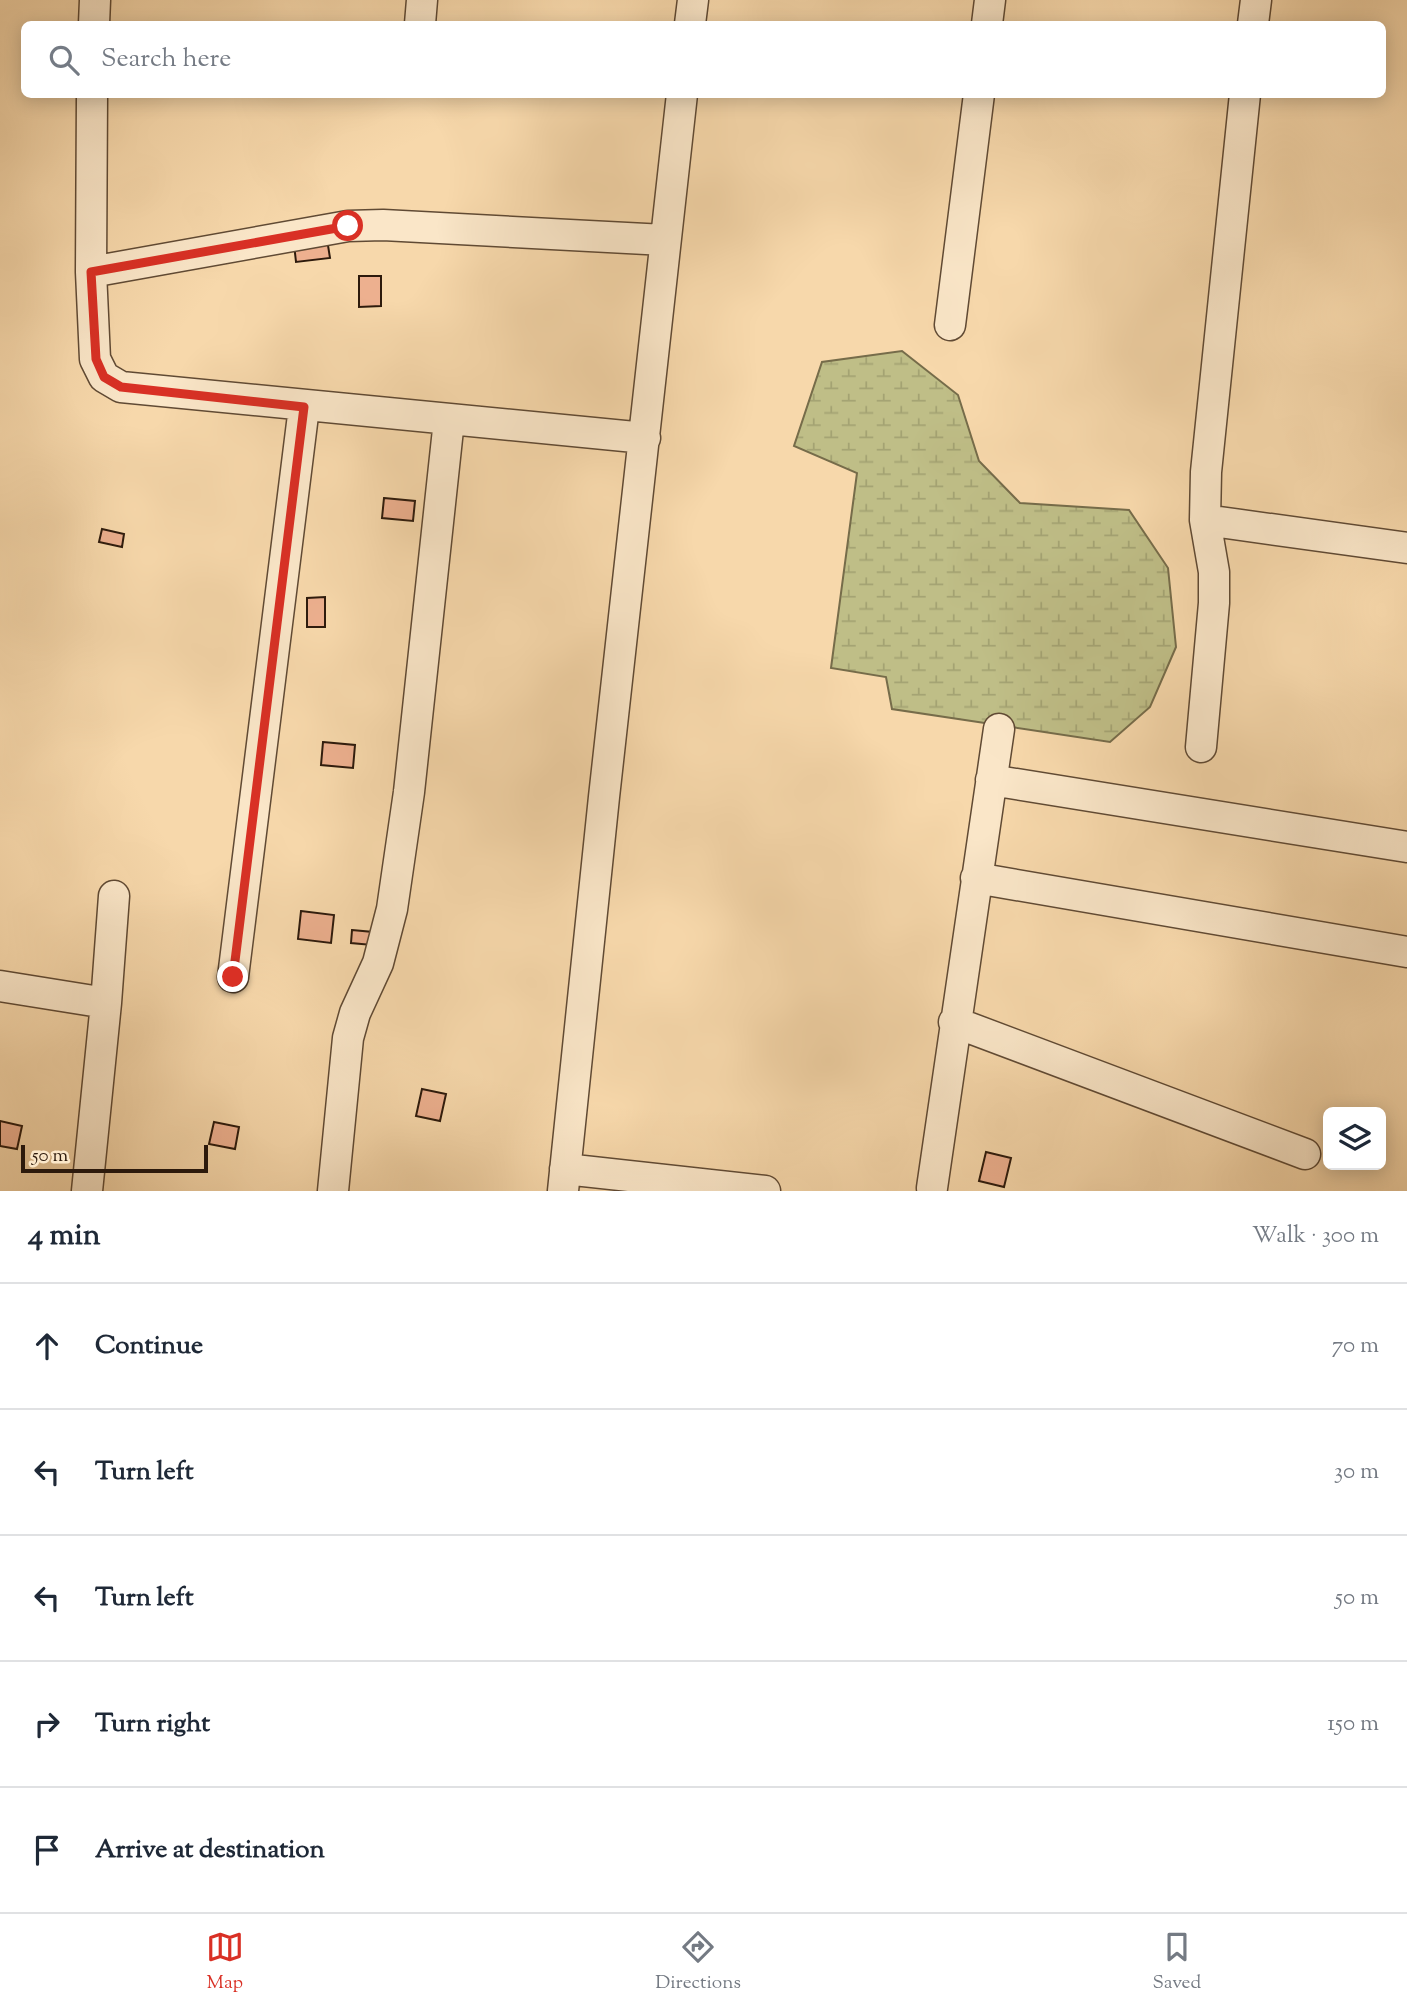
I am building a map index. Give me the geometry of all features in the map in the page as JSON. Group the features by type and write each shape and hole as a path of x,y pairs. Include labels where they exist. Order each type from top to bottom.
{"street":[{"path":"94,21 95,0"},
{"path":"419,21 422,0"},
{"path":"690,21 693,0"},
{"path":"987,21 990,0"},
{"path":"1253,21 1256,0"},
{"path":"98,98 91,272 96,359 104,377 121,387 304,407 646,438"},
{"path":"682,98 564,1180 765,1191"},
{"path":"950,325 978,98"},
{"path":"1201,747 1214,603 1214,572 1205,520 1209,423 1245,98"},
{"path":"91,272 348,226 383,225 666,240"},
{"path":"233,977 304,407"},
{"path":"333,1191 348,1038 355,1013 379,963 393,909 409,792 449,420"},
{"path":"1205,520 1407,548"},
{"path":"935,1190 954,1022 999,730"},
{"path":"991,780 1407,847"},
{"path":"976,878 1407,952"},
{"path":"87,1191 114,897"},
{"path":"0,986 106,1003"},
{"path":"954,1022 1305,1154"}],"green space":[{"path":"902,351 958,395 979,461 1020,503 1129,510 1168,568 1176,647 1150,707 1110,742 892,709 886,677 831,668 857,473 794,446 822,362"}],"building":[{"path":"327,239 330,258 296,262 294,244"},
{"path":"359,276 381,276 381,306 359,307"},
{"path":"384,498 415,501 413,521 382,518"},
{"path":"102,529 124,534 122,547 99,542"},
{"path":"325,597 325,627 307,627 307,598"},
{"path":"323,742 355,745 353,768 321,765"},
{"path":"301,911 334,915 331,943 298,939"},
{"path":"352,930 373,932 372,945 351,943"},
{"path":"422,1089 446,1094 440,1121 416,1116"},
{"path":"0,1121 22,1126 17,1149 0,1146"},
{"path":"214,1122 239,1127 235,1149 209,1144"},
{"path":"986,1152 1011,1158 1004,1187 979,1181"}],"route":[{"path":"233,977 304,407 121,387 104,377 96,359 91,272 348,226"}]}
